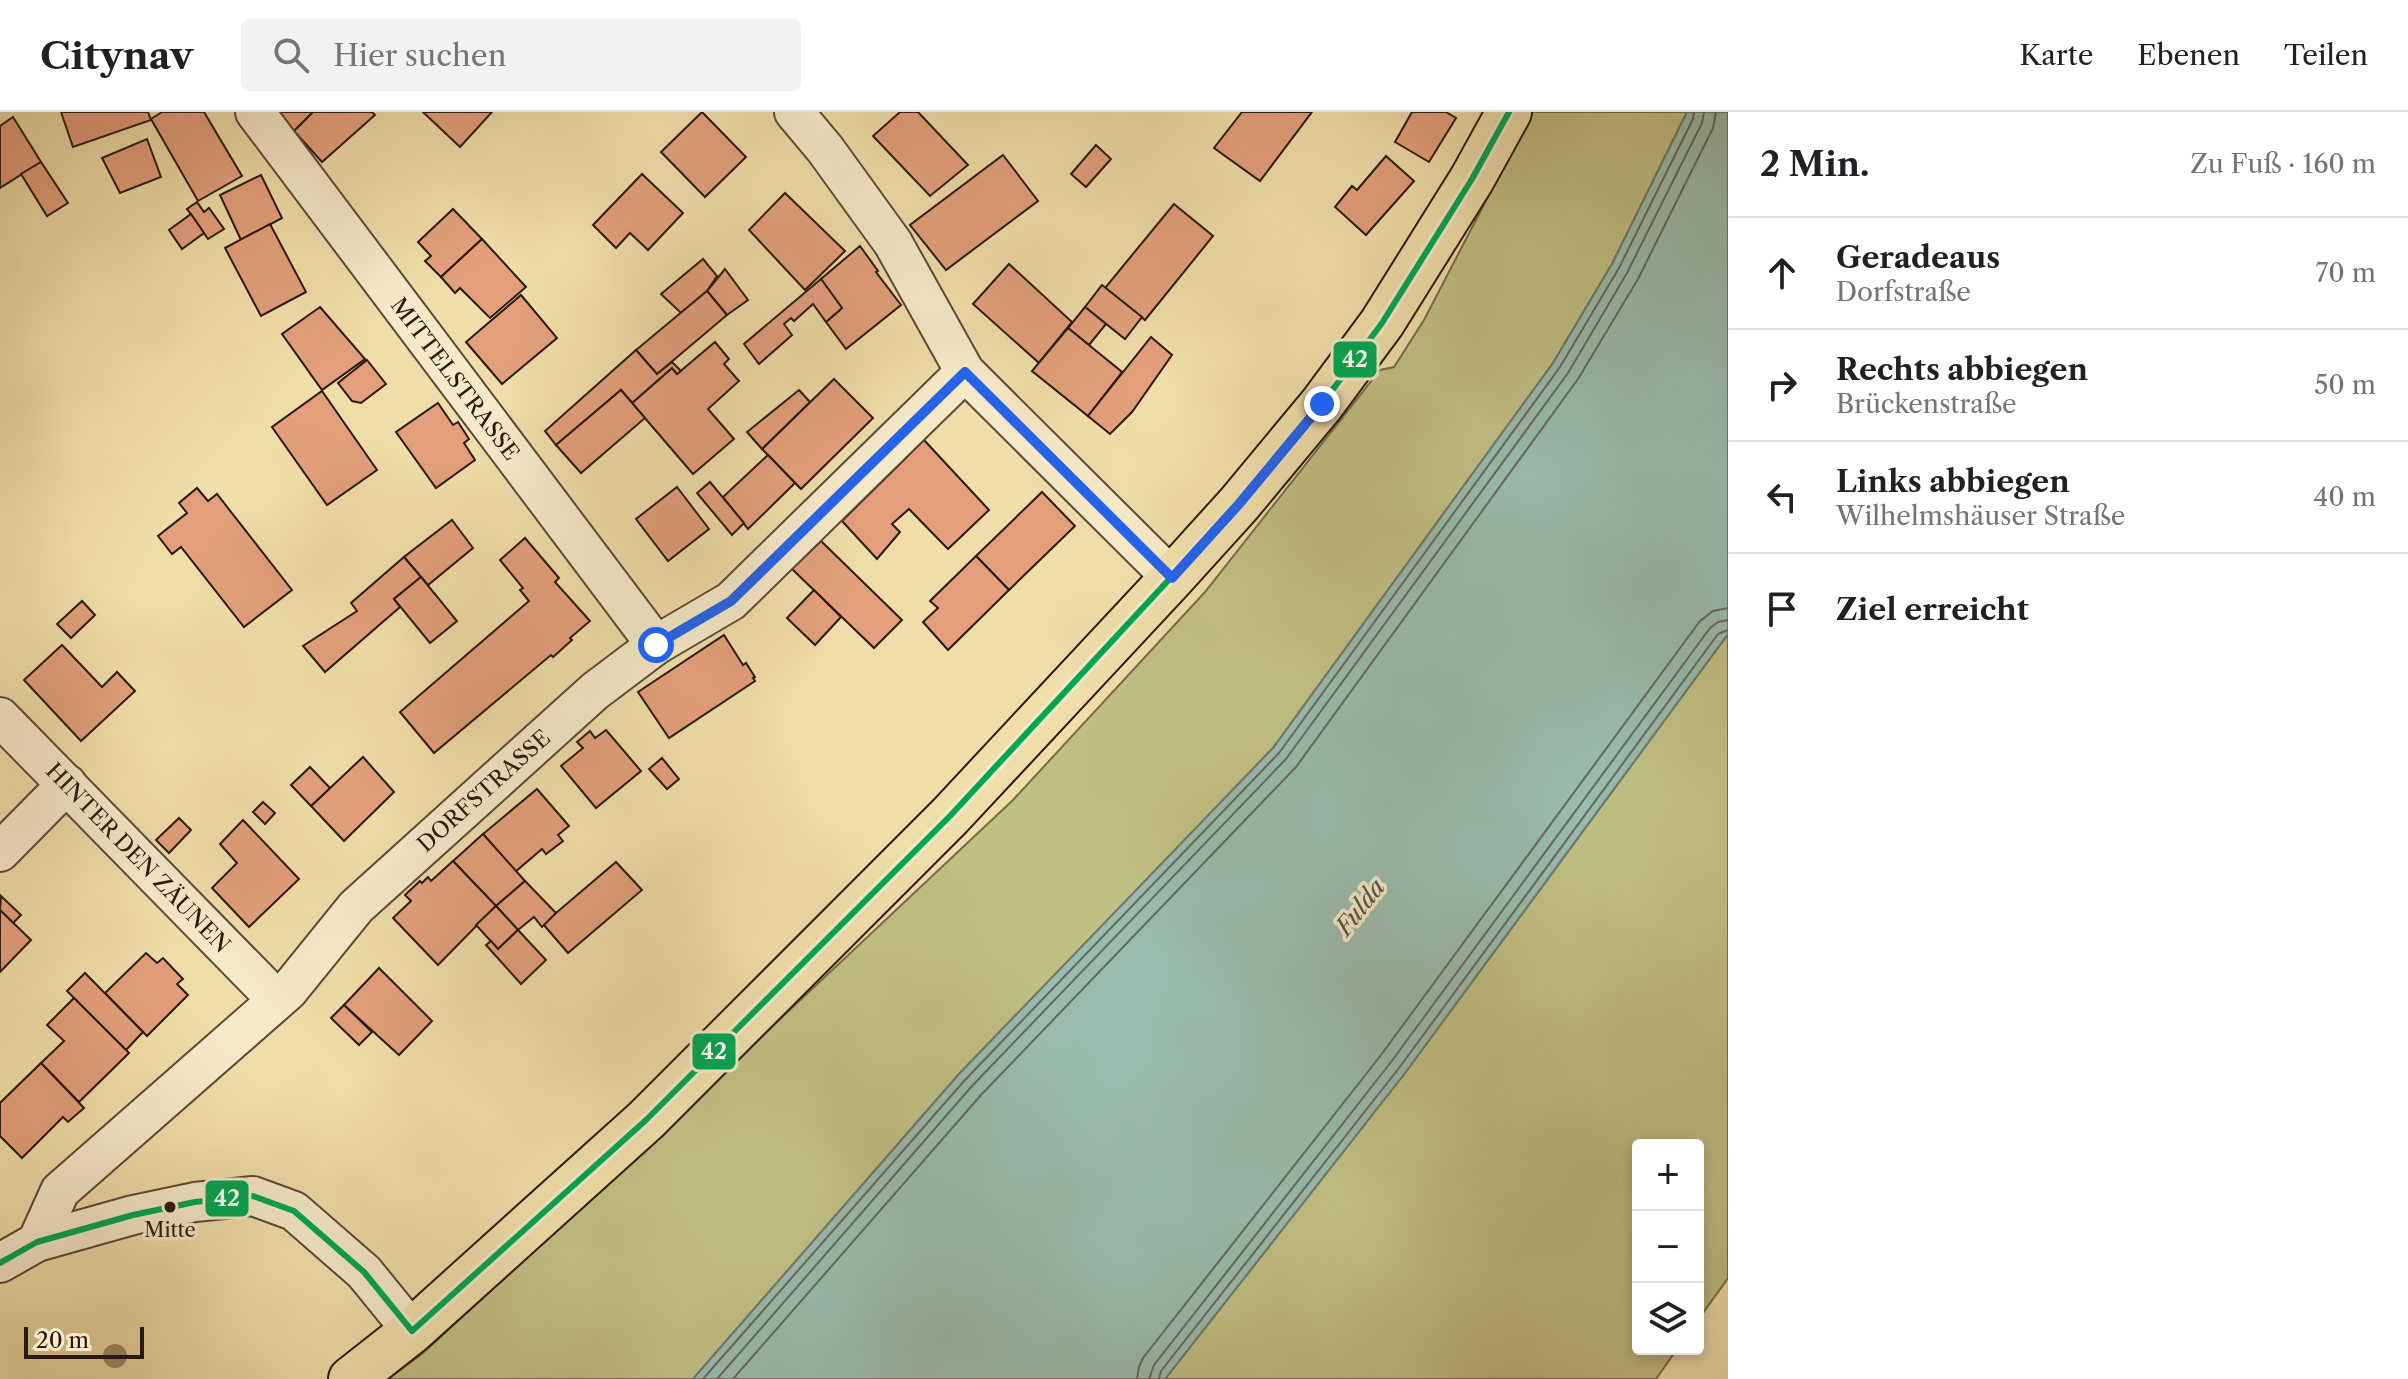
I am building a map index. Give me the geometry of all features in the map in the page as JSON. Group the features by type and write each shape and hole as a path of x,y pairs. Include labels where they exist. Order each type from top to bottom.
{"main road":[{"path":"351,1379 412,1331 646,1120 950,816 1172,578 1239,504 1322,404 1382,323 1472,179 1509,112"}],"street":[{"name":"MITTELSTRASSE","path":"255,112 656,645"},
{"path":"794,112 825,149 893,243 965,372 1172,578"},
{"name":"DORFSTRASSE","path":"37,1242 60,1191 288,991 356,907 595,691 656,645 731,601 965,372"},
{"name":"HINTER DEN ZÄUNEN","path":"0,717 276,999"},
{"path":"0,852 67,784"},
{"path":"0,1263 37,1242 133,1215 183,1204 253,1196 294,1211 364,1272 412,1331"}],"shaded area":[{"path":"1532,112 1687,112 1612,264 1553,363 1273,748 959,1074 693,1379 388,1379 422,1354 508,1275 1013,800 1205,592 1380,370 1394,367 1424,320"},
{"path":"1728,634 1728,1278 1704,1312 1704,1139 1632,1139 1632,1355 1673,1355 1656,1379 1165,1379 1405,1073"}],"water":[{"name":"Fulda","path":"1687,112 1728,112 1728,634 1405,1073 1165,1379 693,1379 959,1074 1273,748 1553,363 1612,264"}],"building":[{"path":"61,112 148,112 151,120 73,147"},
{"path":"162,112 204,112 242,176 198,201 151,119"},
{"path":"279,112 313,112 294,131"},
{"path":"313,112 372,112 375,115 322,162 294,131"},
{"path":"423,112 492,112 460,147"},
{"path":"702,112 746,157 705,197 661,152"},
{"path":"900,112 918,112 968,165 930,196 873,136"},
{"path":"1242,112 1312,112 1260,181 1214,148"},
{"path":"1412,112 1446,112 1456,118 1429,162 1395,142"},
{"path":"13,117 41,162 0,188 0,126"},
{"path":"147,139 161,177 120,193 102,158"},
{"path":"1096,145 1111,159 1086,187 1071,174"},
{"path":"1003,155 1038,201 946,270 910,225"},
{"path":"1386,156 1414,181 1366,235 1335,207 1352,186 1357,190"},
{"path":"41,162 68,203 47,216 21,174"},
{"path":"642,174 683,213 648,250 630,233 616,248 593,225"},
{"path":"261,175 282,218 241,240 220,195"},
{"path":"785,193 845,251 805,290 749,230"},
{"path":"197,202 204,212 209,208 224,229 208,239 187,209"},
{"path":"1174,204 1213,236 1145,320 1105,288"},
{"path":"453,209 482,239 441,277 425,261 431,256 418,242"},
{"path":"191,214 204,233 182,249 169,230"},
{"path":"270,224 306,292 261,316 225,248"},
{"path":"482,239 526,287 490,318 460,288 455,293 441,277"},
{"path":"860,246 901,305 846,349 826,322 842,308 821,279"},
{"path":"703,259 717,276 707,291 681,313 661,294"},
{"path":"1009,264 1072,322 1039,363 973,304"},
{"path":"725,269 748,300 727,315 707,291"},
{"path":"821,279 842,308 826,322 813,304 794,321 791,318 784,324 792,335 759,364 744,344"},
{"path":"1102,285 1142,317 1125,339 1085,307"},
{"path":"707,291 727,315 657,374 636,350"},
{"path":"521,295 557,338 502,384 466,342"},
{"path":"320,307 365,359 322,390 282,334"},
{"path":"1085,307 1106,324 1089,345 1068,328"},
{"path":"1068,328 1122,372 1088,416 1032,371"},
{"path":"1151,337 1172,355 1132,412 1110,434 1088,416"},
{"path":"715,342 729,359 724,364 739,381 708,409 734,439 693,474 632,403 672,368 677,374"},
{"path":"636,350 657,374 672,362 681,371 677,374 672,368 632,403 621,390 556,445 545,431"},
{"path":"367,360 386,384 361,403 352,401 338,383"},
{"path":"834,379 873,418 801,489 762,449"},
{"path":"621,390 645,418 581,473 556,445"},
{"path":"799,390 810,402 762,449 747,432"},
{"path":"322,391 377,470 327,505 272,427"},
{"path":"438,403 453,425 458,422 469,439 464,443 475,460 436,488 396,432"},
{"path":"924,440 989,510 948,549 909,509 892,524 900,532 877,559 842,521"},
{"path":"768,455 795,483 748,529 723,497"},
{"path":"710,482 744,523 732,535 697,493"},
{"path":"677,487 709,529 668,561 636,519"},
{"path":"197,488 208,501 217,494 292,590 244,627 181,547 172,554 158,536 187,513 179,503"},
{"path":"1042,492 1075,526 1009,590 976,556"},
{"path":"452,520 473,548 428,585 404,557"},
{"path":"525,538 559,578 555,582 590,621 553,657 551,655 434,753 400,712 529,601 520,590 523,588 500,560"},
{"path":"821,541 902,620 874,648 792,569"},
{"path":"976,556 1009,590 948,650 923,622 938,608 930,601"},
{"path":"404,557 421,577 394,599 400,607 325,672 303,646 357,611 351,603"},
{"path":"421,577 457,621 430,643 394,599"},
{"path":"814,590 841,617 815,645 787,618"},
{"path":"82,601 95,615 71,638 57,624"},
{"path":"724,635 743,665 746,663 755,681 669,738 638,692"},
{"path":"62,645 102,687 117,672 135,691 81,741 24,680"},
{"path":"606,730 641,771 596,808 561,766 583,748 577,742 590,731 595,738"},
{"path":"363,757 394,792 344,841 311,806"},
{"path":"662,758 679,779 667,789 649,769"},
{"path":"310,767 330,788 311,806 291,785"},
{"path":"537,789 569,826 558,835 563,841 546,854 542,849 515,872 483,834"},
{"path":"263,802 275,813 265,824 253,812"},
{"path":"179,818 191,830 169,853 156,840"},
{"path":"243,820 299,879 249,927 212,888 237,863 220,844"},
{"path":"483,834 525,881 496,906 453,861"},
{"path":"453,861 496,906 438,965 393,918 411,901 405,895 420,881 422,883 428,877 431,881"},
{"path":"616,862 642,890 568,953 543,924"},
{"path":"525,881 556,913 542,927 534,917 518,930 496,906"},
{"path":"1,896 21,915 13,923 0,910"},
{"path":"496,906 518,930 498,949 476,925"},
{"path":"0,910 31,940 0,972"},
{"path":"518,930 546,960 521,984 486,945 491,941 498,949"},
{"path":"146,953 157,963 163,958 183,979 177,984 188,995 147,1036 105,993"},
{"path":"379,968 432,1021 399,1055 344,1005"},
{"path":"85,973 143,1032 126,1050 67,991"},
{"path":"74,998 129,1053 79,1102 41,1063 64,1041 47,1025"},
{"path":"344,1005 372,1032 359,1045 331,1018"},
{"path":"41,1063 84,1108 68,1122 63,1117 22,1158 0,1136 0,1103"}],"transit line":[{"name":"42","path":"412,1331 646,1120 950,816 1239,504 1322,404 1382,323 1472,179 1509,112"},
{"name":"42","path":"0,1263 37,1242 133,1215 195,1202 253,1196 294,1211 364,1272 412,1331"}],"place":[{"name":"Mitte","path":"170,1207"}],"route":[{"path":"656,645 731,601 965,372 1172,578 1239,504 1322,404"}]}
